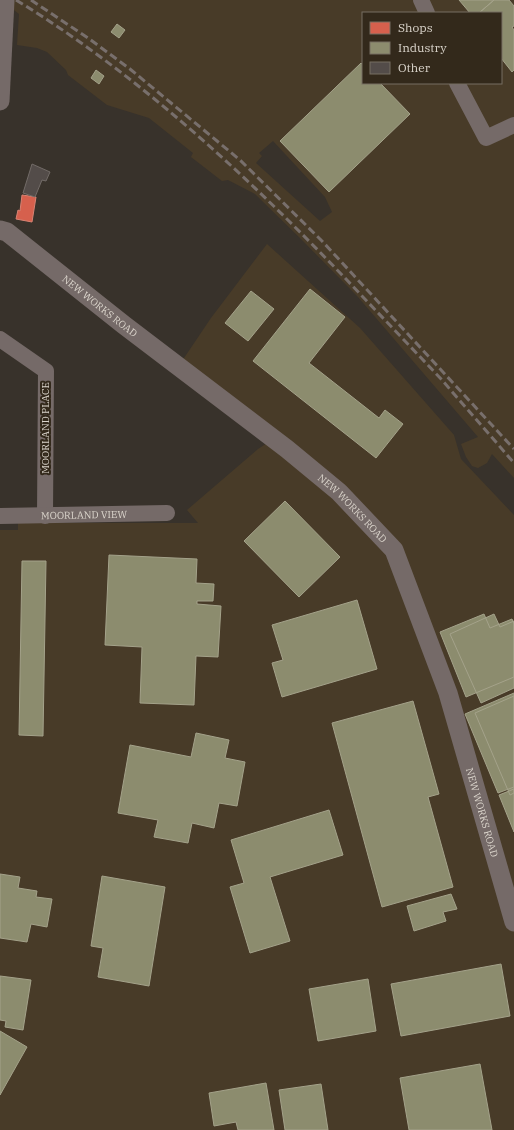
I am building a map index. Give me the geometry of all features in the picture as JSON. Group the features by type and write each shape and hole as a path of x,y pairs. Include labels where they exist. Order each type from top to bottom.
{"street":[{"path":"0,101 5,0"},
{"path":"421,0 427,12"},
{"path":"458,84 486,138 514,126"},
{"name":"NEW WORKS ROAD","path":"0,230 7,232 124,325 293,454 339,492 394,550 448,693 514,922"},
{"name":"MOORLAND PLACE","path":"0,339 46,371 45,516"},
{"name":"MOORLAND VIEW","path":"0,516 167,513"}],"shaded area":[{"path":"1,0 514,0 514,478 492,454 487,463 478,468 472,466 466,457 461,444 478,437 358,297 255,194 228,180 222,181 191,157 193,153 149,118 107,105 68,75 66,70 47,52 37,48 17,45 19,14","holes":["273,141 325,197 332,212 320,221 256,163 262,156 259,153"]},
{"path":"267,244 360,328 454,435 461,459 514,515 514,1130 0,1130 0,530 18,530 18,523 198,523 187,510 258,449 281,434 180,364 211,318"}],"building: Shops":[{"path":"22,195 36,197 32,222 16,219 18,210 20,211"}],"building: Industry":[{"path":"459,0 494,0 480,12 469,12"},
{"path":"494,0 509,0 514,6 514,26 512,27 514,30 514,70 512,72 502,59 502,12 480,12"},
{"path":"117,24 125,30 119,38 111,32"},
{"path":"361,63 362,84 381,84 410,114 329,192 280,141"},
{"path":"96,70 104,76 99,84 91,78"},
{"path":"310,289 345,317 309,363 379,418 385,410 403,424 376,458 253,361"},
{"path":"251,291 274,309 248,341 225,323"},
{"path":"285,501 340,557 299,597 244,541"},
{"path":"109,555 197,559 196,583 214,584 213,601 197,601 197,604 221,606 218,657 196,656 194,705 140,703 142,647 105,645"},
{"path":"22,561 46,561 43,736 19,735"},
{"path":"357,600 377,669 282,697 272,663 283,660 272,625"},
{"path":"484,614 490,628 512,619 514,624 514,677 466,697 440,632"},
{"path":"494,614 500,627 514,621 514,688 481,703 450,634"},
{"path":"514,693 514,787 498,793 465,714"},
{"path":"514,696 514,793 510,795 475,713"},
{"path":"413,701 439,794 428,797 453,887 382,907 332,723"},
{"path":"196,733 229,740 225,758 245,762 237,806 219,803 214,828 192,823 188,843 154,837 158,820 118,813 130,745 191,757"},
{"path":"514,789 514,832 499,795"},
{"path":"329,810 343,855 270,877 290,941 250,953 230,887 244,883 231,840"},
{"path":"0,874 20,877 18,888 37,891 36,897 52,899 47,927 31,924 27,942 0,938"},
{"path":"102,876 165,887 149,986 98,977 103,948 91,946"},
{"path":"451,894 457,909 443,912 446,921 414,931 407,906"},
{"path":"501,964 510,1016 401,1036 391,984"},
{"path":"0,976 31,980 23,1030 5,1027 6,1021 0,1020"},
{"path":"368,979 376,1031 318,1041 309,989"},
{"path":"0,1031 27,1047 0,1095"},
{"path":"480,1064 492,1130 409,1130 400,1078"},
{"path":"266,1083 274,1130 238,1130 236,1122 214,1126 209,1093"},
{"path":"321,1084 328,1130 285,1130 279,1090"}],"building: Other":[{"path":"32,164 50,172 46,181 42,180 35,197 23,193"}],"railway":[{"path":"16,0 61,29 148,94 190,128 230,165 345,278 418,354 514,463"},
{"path":"31,0 88,38 130,69 240,160 322,241 514,449"}]}
